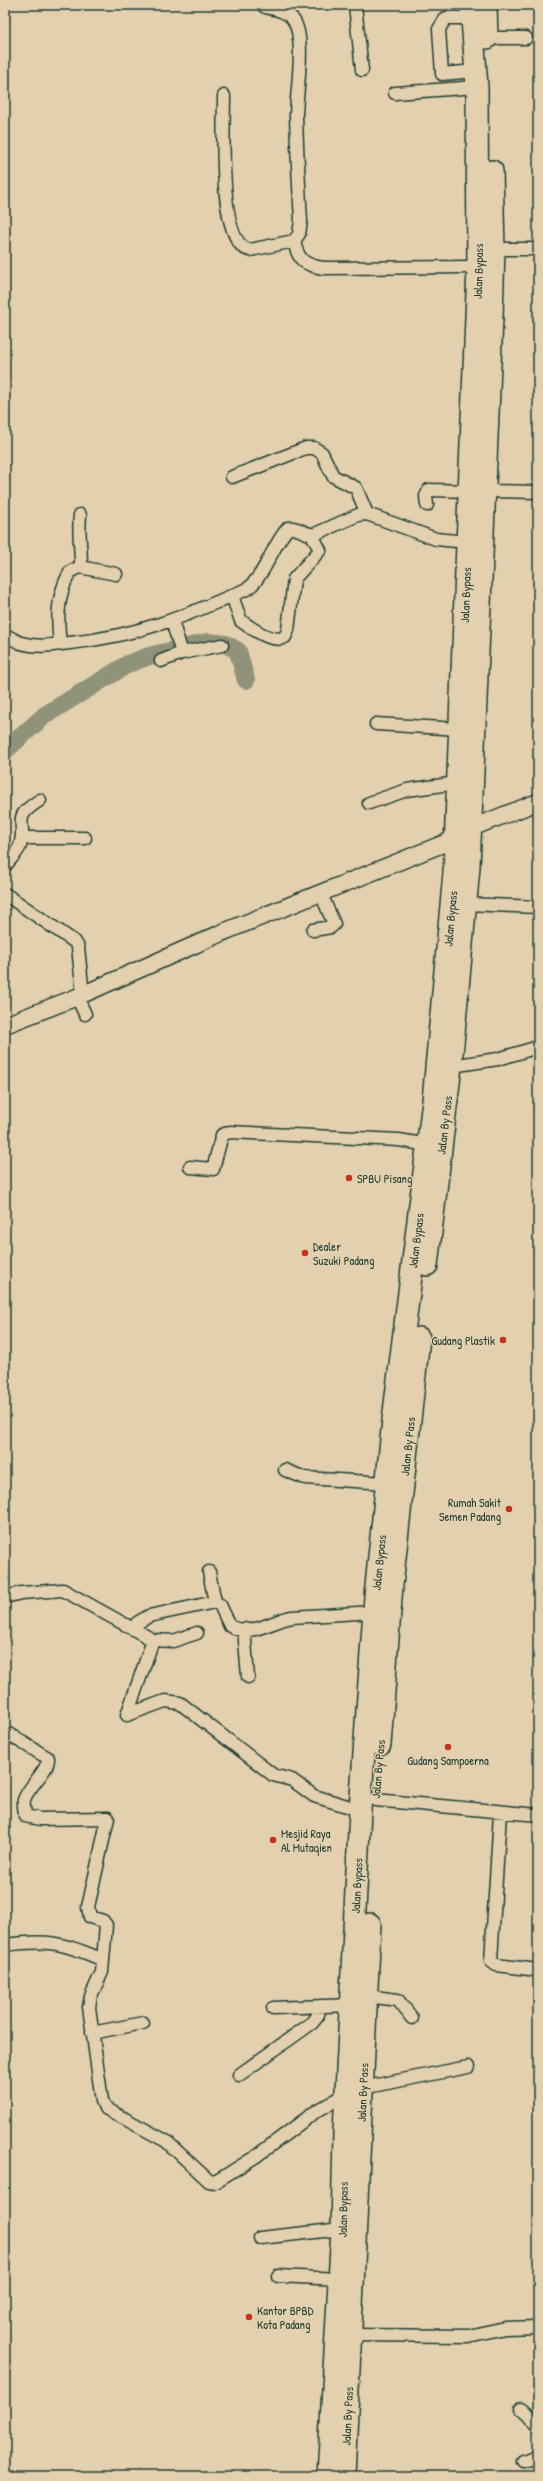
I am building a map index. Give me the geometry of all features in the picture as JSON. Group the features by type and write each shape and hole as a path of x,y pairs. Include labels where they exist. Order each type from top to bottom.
{"highway":[{"path":"463,834 480,417 494,249 487,38 476,9"},
{"name":"Jalan Bypass","path":"476,9 480,417"},
{"name":"Jalan Bypass","path":"451,1066 466,904 463,834 457,783 466,600 466,542 478,491"},
{"name":"Jalan Bypass","path":"328,2476 342,2228 354,2091 359,2001 368,1805 374,1612 393,1473 463,834"},
{"name":"Jalan By Pass","path":"368,1805 392,1585 393,1473 451,1066"},
{"name":"Jalan By Pass","path":"344,2476 350,2335 354,2091"}],"street":[{"path":"356,5 362,70"},
{"path":"224,96 227,202 229,220 237,242 244,249 250,250 294,241 299,234 301,221 296,118 299,44 295,23 291,17 282,11 265,7"},
{"path":"476,9 446,18 440,24 438,37 442,74 476,79"},
{"path":"487,38 526,38"},
{"path":"395,93 476,79"},
{"path":"294,241 297,253 304,263 323,268 478,267"},
{"path":"494,249 538,249"},
{"path":"232,477 306,448 314,448 322,453 333,476 356,488 367,514"},
{"path":"427,505 426,496 429,490 538,492"},
{"path":"312,535 358,515 367,514 436,539 466,542"},
{"path":"80,515 80,567"},
{"path":"5,635 21,643 45,646 99,640 144,631 172,621 249,588 257,581 281,536 288,528 295,526 312,535 320,550 294,579 288,630 285,637 277,639 268,636 241,621 237,616 232,596"},
{"path":"60,644 58,611 61,591 71,570 80,567 116,574"},
{"path":"172,621 181,649"},
{"path":"161,662 181,649 222,646"},
{"path":"376,724 459,729"},
{"path":"370,803 407,790 457,783"},
{"path":"5,866 20,847 22,838 22,815 25,810 40,800"},
{"path":"5,1025 80,996 226,931 321,894 538,802"},
{"path":"22,838 85,838"},
{"path":"5,894 75,942 78,946 80,996 85,1014"},
{"path":"313,930 331,927 334,924 321,894"},
{"path":"466,904 538,908"},
{"path":"451,1066 498,1059 538,1047"},
{"path":"190,1167 212,1169 222,1135 230,1132 399,1140 428,1145"},
{"path":"285,1470 305,1478 393,1473"},
{"path":"209,1572 214,1602"},
{"path":"5,1597 21,1593 63,1590 153,1640 173,1641 196,1633"},
{"path":"137,1623 149,1616 214,1602 219,1604 230,1626 244,1629 266,1627 282,1618 374,1612"},
{"path":"244,1629 248,1677"},
{"path":"153,1640 128,1715 165,1701 180,1703 273,1775 295,1782 314,1796 368,1805 538,1815"},
{"path":"5,1732 48,1758 45,1769 36,1779 24,1799 25,1816 40,1819 108,1818 88,1907 90,1917 103,1921 106,1925 102,1972 90,2000 92,2033 102,2102 105,2108 161,2138 212,2182 220,2181 305,2120 354,2091 468,2067"},
{"path":"500,1813 491,1960 496,1965 538,1970"},
{"path":"5,1945 33,1941 57,1943 104,1960"},
{"path":"273,2008 321,2006 359,2001 398,2000 412,2018"},
{"path":"240,2075 312,2023 319,2014 321,2006"},
{"path":"92,2033 143,2023"},
{"path":"260,2238 342,2228"},
{"path":"278,2276 339,2279"},
{"path":"350,2335 468,2336 504,2328 538,2327"},
{"path":"521,2409 538,2424"},
{"path":"523,2461 538,2457"}],"waterway":[{"path":"5,751 45,715 128,664 149,656 208,642 226,644 238,651 246,680"}],"place":[{"name":"SPBU Pisang","path":"349,1178"},
{"name":"Dealer Suzuki Padang","path":"305,1253"},
{"name":"Gudang Plastik","path":"503,1340"},
{"name":"Rumah Sakit Semen Padang","path":"509,1509"},
{"name":"Gudang Sampoerna","path":"448,1747"},
{"name":"Mesjid Raya Al Mutaqien","path":"273,1840"},
{"name":"Kantor BPBD Kota Padang","path":"249,2317"}]}
